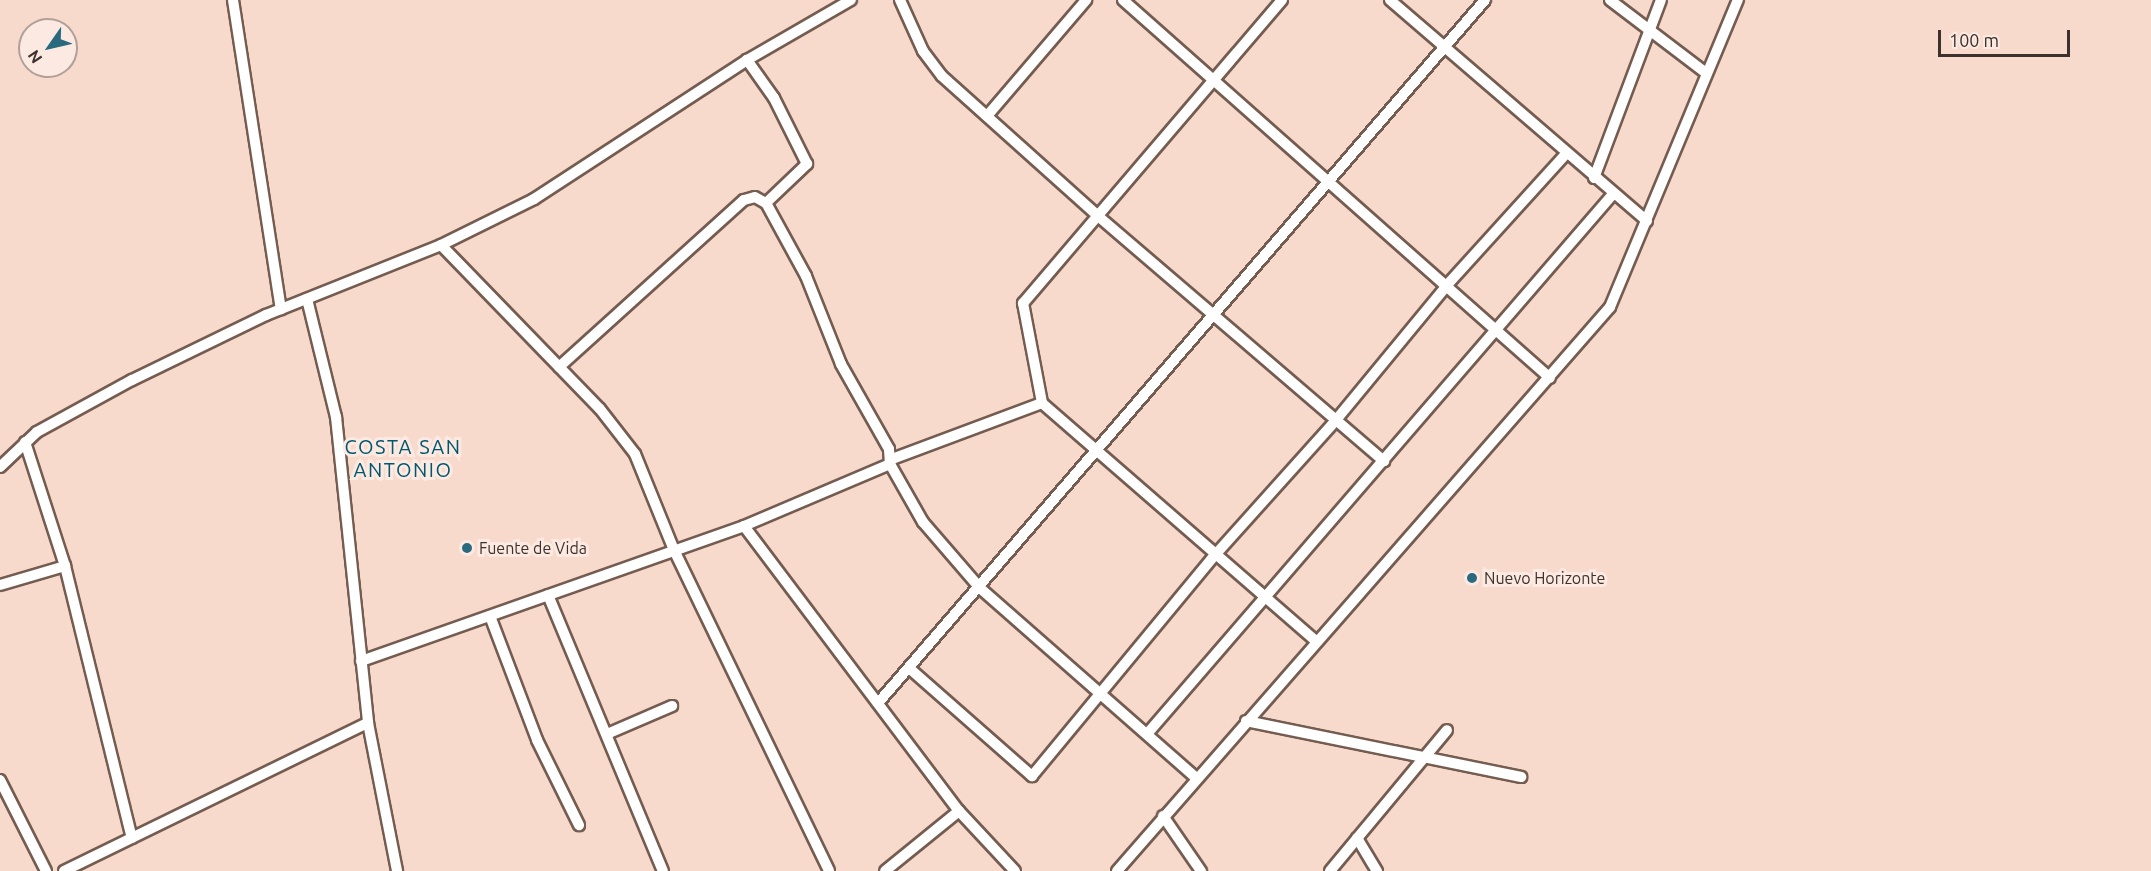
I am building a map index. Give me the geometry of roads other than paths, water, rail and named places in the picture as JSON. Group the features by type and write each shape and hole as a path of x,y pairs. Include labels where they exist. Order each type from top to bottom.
{"street":[{"path":"233,0 281,309"},
{"path":"0,467 25,442 132,380 281,309 441,245 534,200 747,60 851,0"},
{"path":"900,0 923,51 942,76 1098,216 1384,461"},
{"path":"987,116 1086,0"},
{"path":"1123,0 1331,181 1550,378"},
{"path":"1282,0 1023,303 1042,403 1317,642"},
{"path":"1390,0 1612,194 1647,221"},
{"path":"878,704 1485,0"},
{"path":"1610,0 1706,73"},
{"path":"1594,178 1661,0"},
{"path":"1117,871 1610,307 1738,0"},
{"path":"747,60 774,98 807,164 766,202"},
{"path":"909,668 1032,776 1099,692 1215,555 1336,420 1448,285 1566,154"},
{"path":"1147,734 1612,194"},
{"path":"559,367 744,200 755,197 766,202 806,276 841,364 923,522 980,588 1196,778"},
{"path":"441,245 559,367 635,454 675,550 829,871"},
{"path":"307,299 336,417 368,723 397,871"},
{"path":"361,661 744,526 891,462 1042,403"},
{"path":"25,442 65,566 132,838"},
{"path":"744,526 959,811 1015,871"},
{"path":"0,585 65,566"},
{"path":"548,595 663,871"},
{"path":"490,616 537,740 579,825"},
{"path":"607,735 672,706"},
{"path":"1246,721 1423,759 1521,777"},
{"path":"64,871 368,723"},
{"path":"1330,871 1447,730"},
{"path":"0,780 46,871"},
{"path":"885,871 959,811"},
{"path":"1163,816 1202,871"},
{"path":"1357,838 1377,871"}],"place":[{"name":"Fuente de Vida","path":"467,548"},
{"name":"Nuevo Horizonte","path":"1472,578"}],"district":[{"name":"COSTA SAN ANTONIO","path":"403,458"}]}
